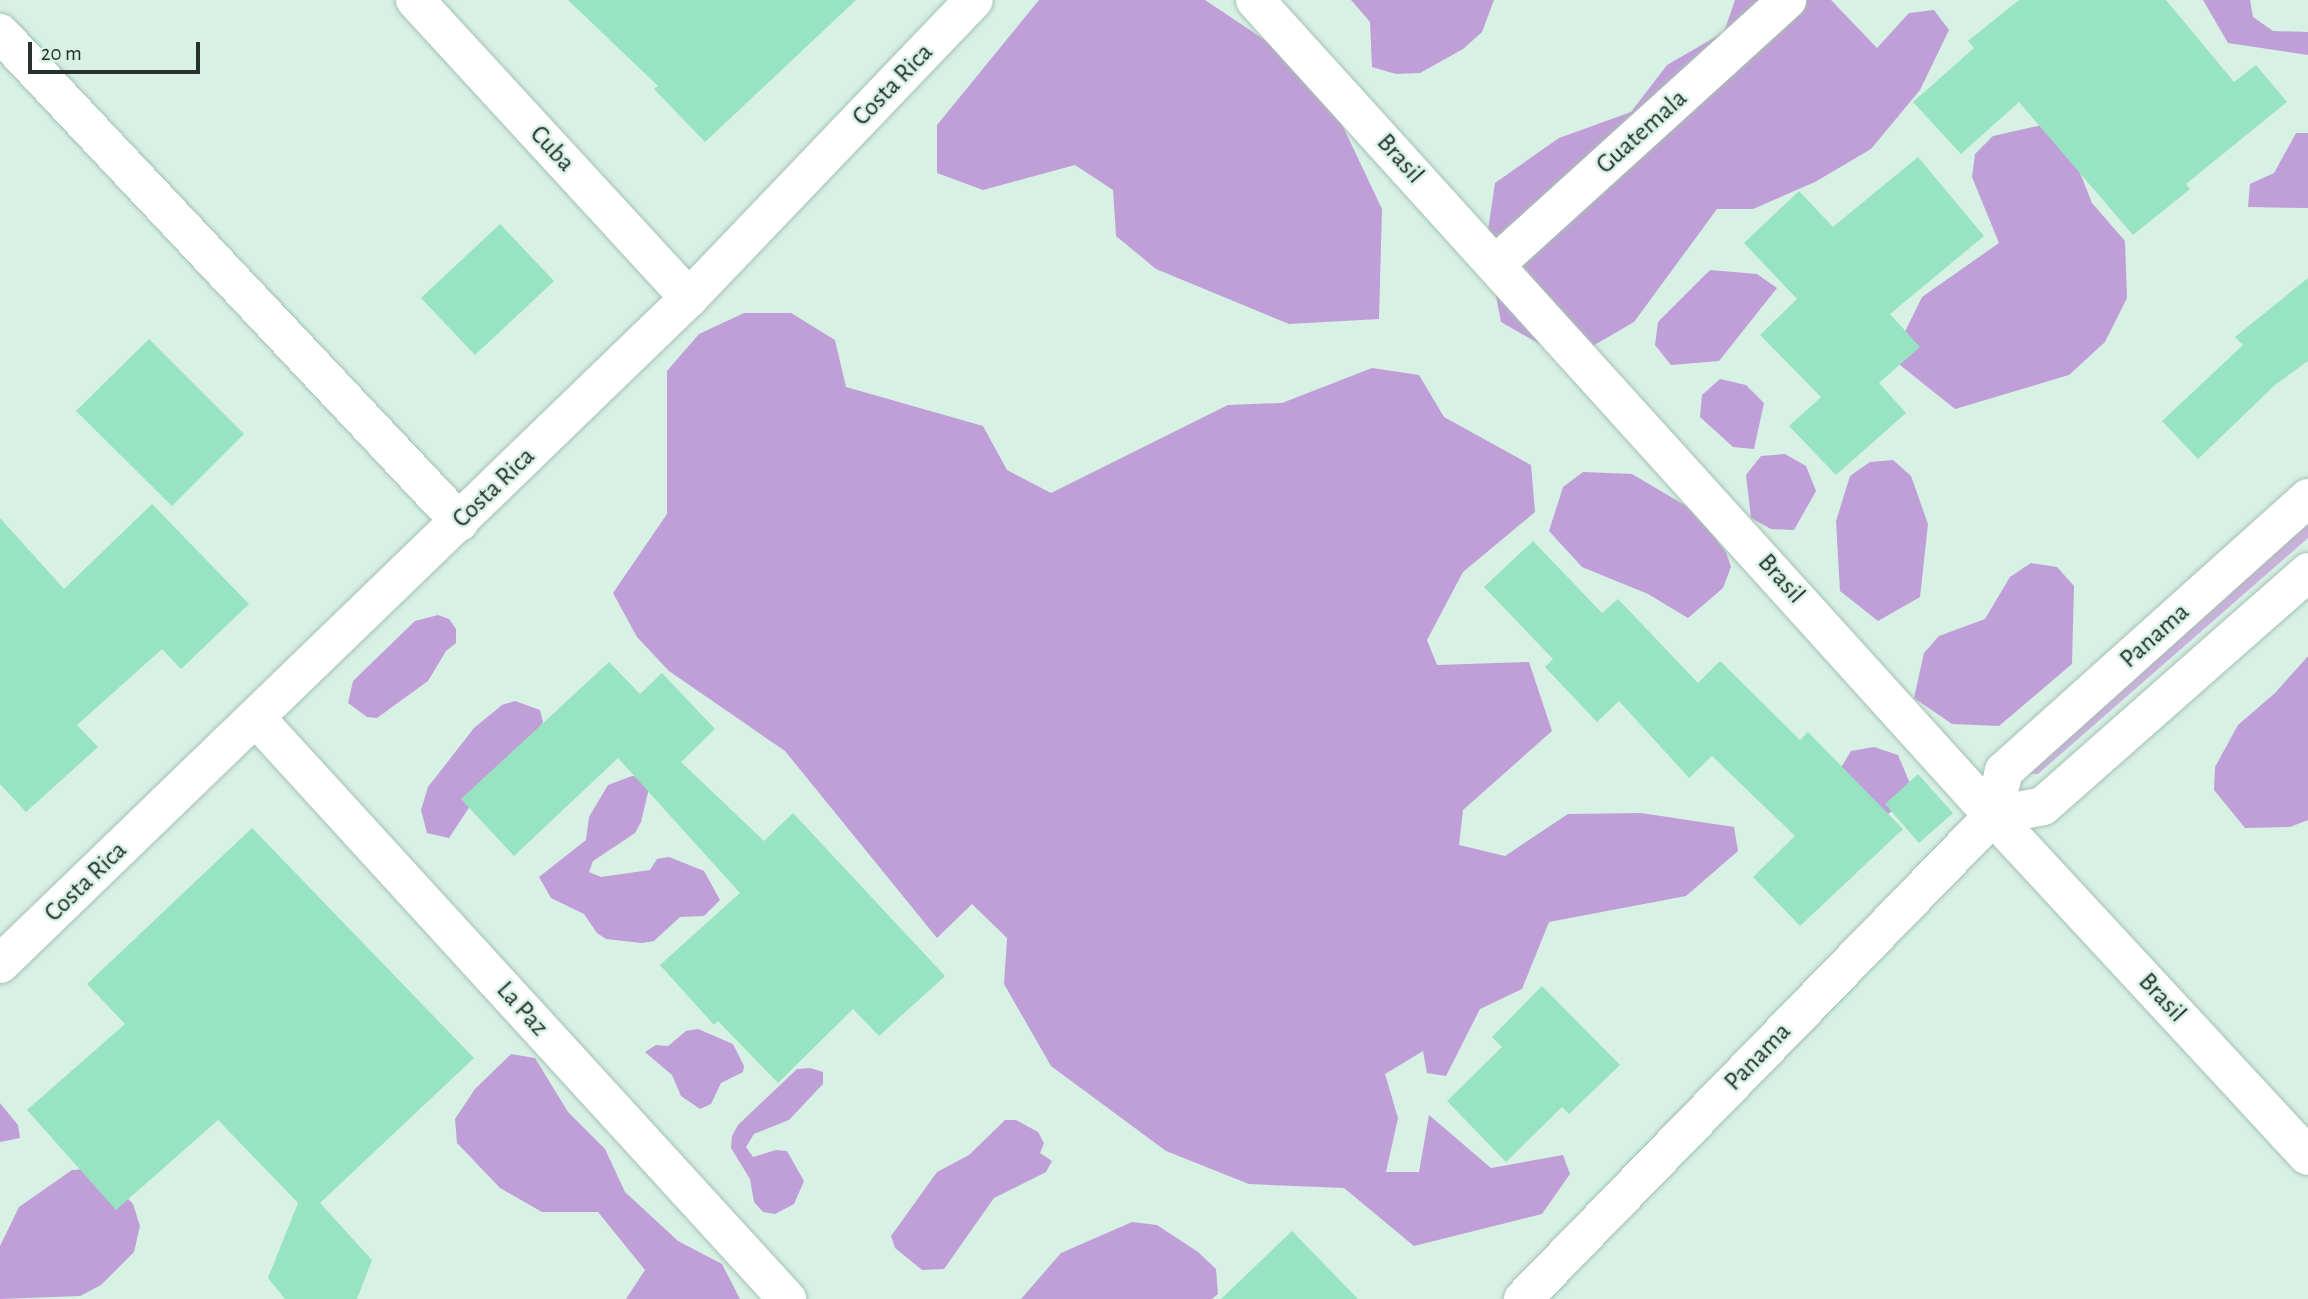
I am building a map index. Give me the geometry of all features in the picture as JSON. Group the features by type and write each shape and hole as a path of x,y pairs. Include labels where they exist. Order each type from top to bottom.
{"street":[{"name":"Cuba","path":"415,0 689,298"},
{"name":"Costa Rica","path":"0,964 257,719 689,298 974,0"},
{"name":"Brasil","path":"1255,0 1993,816 2308,1156"},
{"name":"Guatemala","path":"1496,264 1787,0"},
{"path":"0,33 460,522"},
{"name":"Panama","path":"1523,1299 1993,816 2004,771 2308,498"},
{"name":"Panama","path":"1993,816 2043,806 2308,572"},
{"name":"La Paz","path":"257,719 779,1296"}],"shaded area":[{"path":"1039,0 1205,0 1319,76 1382,209 1379,319 1289,324 1156,269 1116,236 1113,190 1075,165 983,190 937,173 937,125"},
{"path":"1351,0 1494,0 1482,32 1463,49 1420,73 1396,74 1372,67 1370,22"},
{"path":"1735,0 1831,0 1877,48 1909,13 1934,10 1949,30 1920,90 1871,149 1815,182 1753,209 1717,209 1634,322 1591,347 1545,347 1501,322 1486,244 1495,183 1559,138 1631,112 1667,65 1724,32"},
{"path":"2203,0 2250,0 2253,17 2273,31 2308,32 2308,55 2228,43"},
{"path":"2042,125 2065,135 2092,203 2125,241 2127,298 2105,342 2069,375 1955,409 1900,365 1900,342 1922,297 1999,243 1972,177 1975,154 1993,136"},
{"path":"2296,133 2308,133 2308,208 2248,207 2250,184 2274,173"},
{"path":"1710,270 1757,274 1777,288 1719,361 1671,365 1655,345 1658,322"},
{"path":"744,313 791,313 835,340 846,387 983,426 1007,470 1051,493 1228,405 1282,403 1372,368 1419,375 1444,417 1531,465 1535,512 1463,572 1427,640 1437,665 1529,662 1552,731 1463,810 1459,845 1505,856 1568,814 1641,813 1734,827 1738,851 1686,896 1549,922 1522,989 1480,1009 1446,1076 1427,1073 1423,1051 1385,1074 1398,1118 1386,1172 1419,1172 1429,1115 1491,1168 1563,1155 1570,1174 1542,1214 1414,1246 1344,1188 1249,1184 1166,1151 1051,1066 1004,984 1007,938 972,904 937,938 785,751 669,671 637,637 613,593 667,514 667,371 699,334"},
{"path":"1720,379 1746,385 1764,403 1754,449 1733,447 1700,417 1702,395"},
{"path":"1785,454 1806,466 1816,491 1794,530 1771,529 1751,518 1746,475 1761,456"},
{"path":"1893,460 1911,476 1928,524 1920,597 1878,621 1840,591 1836,521 1850,476 1870,462"},
{"path":"1583,472 1632,474 1693,510 1726,552 1731,567 1723,588 1688,618 1648,594 1582,567 1549,531 1563,487"},
{"path":"2308,517 2308,538 2038,774 2029,774"},
{"path":"2031,563 2057,567 2074,586 2072,664 1999,726 1952,724 1914,698 1924,653 1939,636 1985,619 2010,577"},
{"path":"438,615 449,619 456,629 456,643 446,651 428,681 377,718 367,717 348,703 353,681 415,621"},
{"path":"2308,656 2308,820 2290,827 2245,828 2214,790 2215,767 2238,725 2275,693"},
{"path":"515,701 540,710 543,722 520,759 482,788 449,838 427,833 421,810 428,787 474,728 502,705"},
{"path":"1874,747 1898,755 1914,793 1877,823 1839,771 1851,751"},
{"path":"632,776 644,777 649,788 641,822 635,833 593,861 589,872 601,877 650,870 657,859 669,857 704,871 720,900 704,916 680,917 654,941 642,943 606,939 597,933 584,914 551,898 539,877 586,840 589,817 608,785"},
{"path":"698,1029 733,1044 744,1066 743,1072 721,1083 711,1104 700,1109 681,1096 672,1075 645,1052 656,1045 668,1046 686,1031"},
{"path":"511,1054 535,1058 568,1112 605,1149 625,1192 678,1241 722,1264 740,1299 626,1299 645,1270 598,1212 542,1212 500,1188 457,1143 455,1119 475,1089"},
{"path":"810,1068 823,1072 823,1084 789,1120 754,1134 746,1147 753,1157 776,1150 787,1151 804,1181 794,1204 775,1214 763,1212 754,1202 750,1179 731,1148 732,1136 738,1125 797,1069"},
{"path":"0,1103 18,1125 20,1138 0,1142"},
{"path":"1005,1120 1016,1120 1038,1132 1044,1143 1040,1153 1052,1161 1046,1172 994,1198 944,1269 922,1270 895,1248 891,1236 937,1172 969,1155"},
{"path":"98,1168 133,1204 140,1226 134,1252 101,1285 80,1296 0,1299 0,1246 19,1207 72,1170"},
{"path":"1132,1222 1157,1225 1198,1252 1216,1269 1218,1294 1212,1299 1021,1299 1061,1253"}],"building":[{"path":"568,0 856,0 705,142 654,89 658,86"},
{"path":"2019,0 2166,0 2234,82 2256,65 2287,102 2186,184 2190,189 2133,235 2019,102 1961,154 1913,102 1974,48 1968,41"},
{"path":"1918,157 1984,236 1890,314 1920,347 1879,383 1906,413 1836,475 1789,426 1821,397 1760,335 1797,299 1744,243 1799,191 1833,227"},
{"path":"500,224 554,281 475,355 421,298"},
{"path":"2308,278 2308,361 2276,384 2198,459 2162,421 2243,345 2235,337"},
{"path":"149,339 244,434 172,506 76,411"},
{"path":"152,504 249,604 181,669 162,649 77,725 98,747 26,812 0,784 0,518 64,589"},
{"path":"1533,541 1602,613 1618,599 1698,683 1720,661 1800,740 1808,732 1903,829 1800,926 1753,877 1795,836 1712,756 1689,778 1619,701 1597,722 1545,667 1553,659 1484,587"},
{"path":"609,662 640,694 662,673 715,729 681,762 764,841 793,813 945,976 879,1036 853,1009 778,1083 718,1021 714,1025 660,965 740,893 618,758 514,856 461,799"},
{"path":"1918,774 1953,813 1919,843 1885,804"},
{"path":"252,828 474,1058 320,1203 372,1260 357,1299 285,1299 268,1278 298,1203 218,1120 116,1210 27,1110 125,1024 87,984"},
{"path":"1542,986 1620,1065 1569,1114 1562,1107 1506,1162 1447,1101 1502,1047 1492,1037"},
{"path":"1292,1231 1358,1299 1221,1299"}]}
